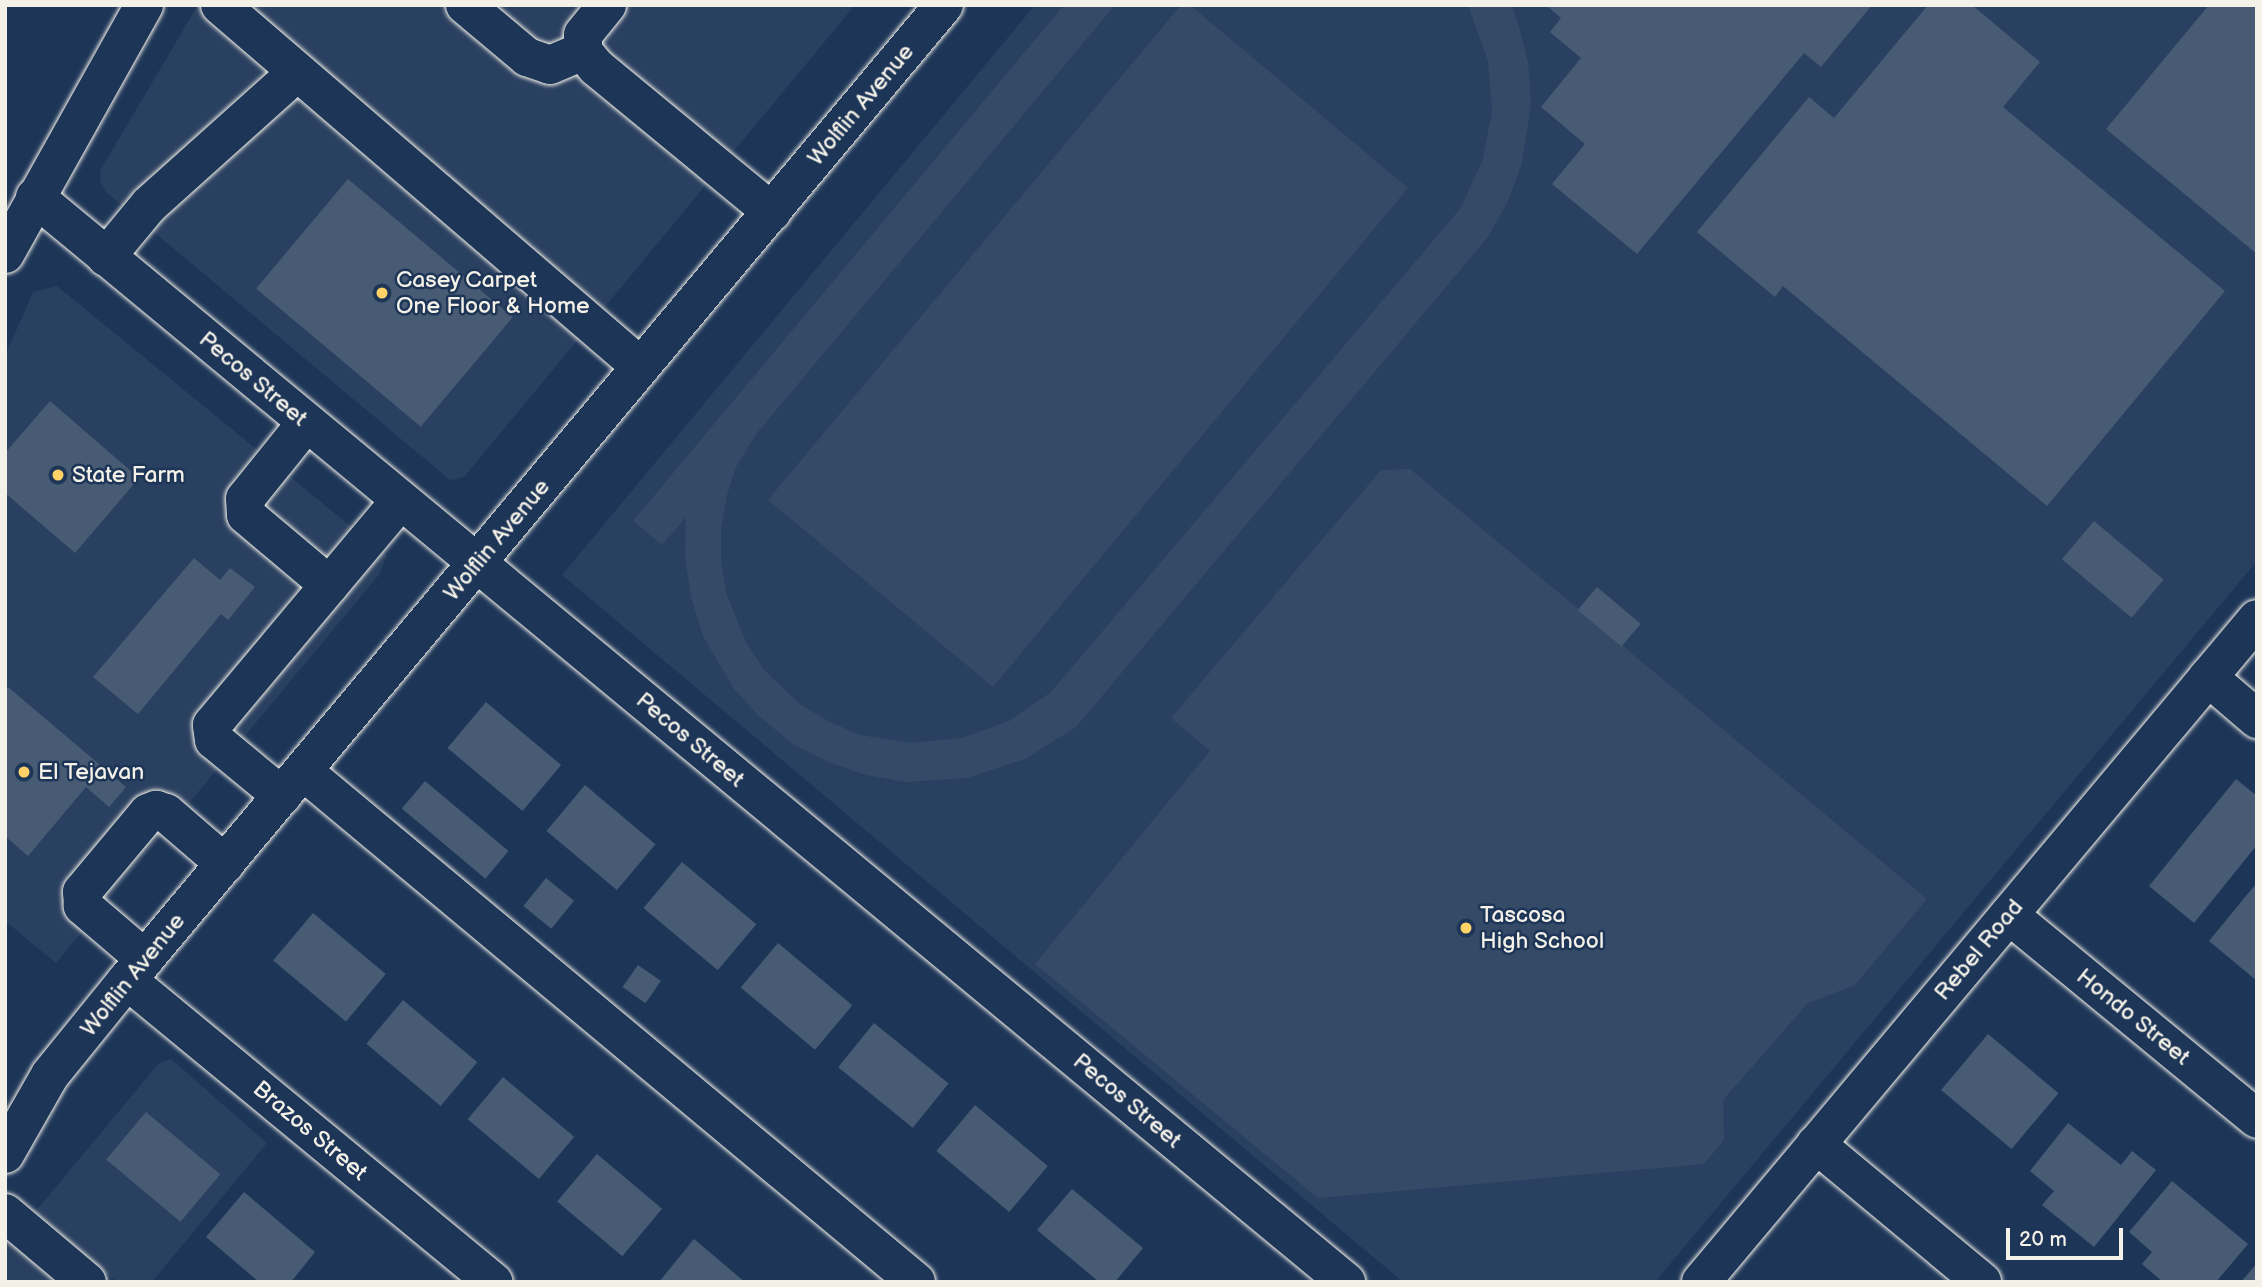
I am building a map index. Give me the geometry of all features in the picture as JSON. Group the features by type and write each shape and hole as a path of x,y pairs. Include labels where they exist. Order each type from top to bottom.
{"street":[{"path":"5,254 145,5"},
{"path":"220,5 641,367"},
{"path":"465,5 527,57 550,65 583,51"},
{"path":"607,5 583,35 583,51 596,67 772,212"},
{"name":"Wolflin Avenue","path":"5,1154 50,1076 136,969 944,5"},
{"path":"106,257 149,205 298,72"},
{"name":"Pecos Street","path":"35,197 1346,1282"},
{"path":"306,423 245,499 246,515 329,585"},
{"path":"400,501 212,725 214,740 292,783 916,1282"},
{"name":"Rebel Road","path":"1702,1282 2257,619"},
{"path":"2208,677 2257,719"},
{"name":"Brazos Street","path":"225,864 166,813 156,810 148,813 82,891 80,900 136,969 493,1282"},
{"name":"Hondo Street","path":"2009,915 2257,1119"},
{"name":"Wolflin Avenue","path":"5,1113 50,1076"},
{"path":"1816,1144 1982,1282"},
{"path":"5,1213 76,1278"}],"shaded area":[{"path":"198,5 855,5 464,477 450,480 106,192 100,182 101,169"},
{"name":"Tascosa High School","path":"1035,5 2257,5 2257,561 1655,1282 1403,1282 562,575"},
{"path":"1064,5 1115,5 757,433 736,467 727,495 721,528 721,562 727,595 746,642 764,670 801,705 860,735 911,743 961,738 1009,721 1051,692 1460,209 1482,162 1492,112 1488,61 1468,5 1511,5 1518,23 1528,62 1531,103 1522,163 1508,201 1488,237 1076,727 1025,759 967,778 906,782 866,775 828,762 793,744 761,718 734,689 703,636 691,597 685,557 686,517 662,545 633,521"},
{"path":"1181,5 1190,5 1408,188 993,687 768,500"},
{"path":"57,286 387,556 378,576 56,963 5,921 5,356 33,292"},
{"path":"1410,469 1927,899 1855,985 1808,1003 1723,1100 1724,1140 1704,1164 1318,1198 1035,964 1210,751 1171,718 1381,470"},
{"path":"171,1059 267,1143 152,1282 117,1282 35,1212 159,1063"},
{"path":"10,1243 55,1282 5,1282 5,1248"}],"building":[{"path":"1546,5 1872,5 1821,67 1804,53 1637,254 1552,184 1585,144 1541,107 1581,58 1550,32 1561,18"},
{"path":"1928,5 1972,5 2040,62 2003,107 2225,291 2047,506 1783,286 1775,297 1697,232 1809,97 1834,118"},
{"path":"2209,5 2257,5 2257,254 2106,129"},
{"path":"348,179 513,317 421,427 256,289"},
{"path":"50,401 139,478 75,553 5,493 5,453"},
{"path":"2094,521 2164,579 2132,618 2062,559"},
{"path":"194,558 220,580 230,568 255,587 228,620 221,614 138,714 93,677"},
{"path":"1597,587 1641,624 1621,647 1578,610"},
{"path":"8,687 126,787 109,807 86,787 28,856 5,836 5,690"},
{"path":"486,702 561,765 523,811 447,748"},
{"path":"2236,779 2257,796 2257,845 2194,923 2149,886"},
{"path":"425,781 508,851 485,879 402,809"},
{"path":"585,785 655,844 617,890 546,831"},
{"path":"682,862 756,924 718,970 643,908"},
{"path":"546,878 574,901 551,929 523,906"},
{"path":"2255,885 2257,887 2257,981 2209,941"},
{"path":"313,913 386,974 346,1022 273,960"},
{"path":"778,943 852,1005 815,1050 741,987"},
{"path":"638,965 661,981 645,1003 623,987"},
{"path":"403,1000 477,1062 441,1106 366,1044"},
{"path":"874,1023 949,1083 913,1128 838,1067"},
{"path":"1988,1034 2058,1093 2012,1149 1941,1090"},
{"path":"503,1077 574,1137 539,1179 468,1119"},
{"path":"975,1105 1048,1166 1009,1212 936,1151"},
{"path":"146,1112 220,1174 180,1222 106,1159"},
{"path":"2068,1123 2121,1165 2132,1151 2156,1170 2094,1247 2042,1205 2054,1191 2030,1171"},
{"path":"597,1154 662,1209 622,1256 557,1201"},
{"path":"2172,1181 2248,1244 2216,1282 2163,1282 2142,1264 2152,1252 2129,1232"},
{"path":"1072,1189 1143,1248 1115,1282 1099,1282 1037,1230"},
{"path":"244,1192 315,1252 291,1282 259,1282 206,1237"},
{"path":"694,1239 745,1282 659,1282"},
{"path":"2257,1263 2257,1282 2241,1282"}],"place":[{"name":"Casey Carpet One Floor & Home","path":"382,293"},
{"name":"State Farm","path":"58,475"},
{"name":"El Tejavan","path":"24,772"},
{"name":"Tascosa High School","path":"1466,928"}]}
